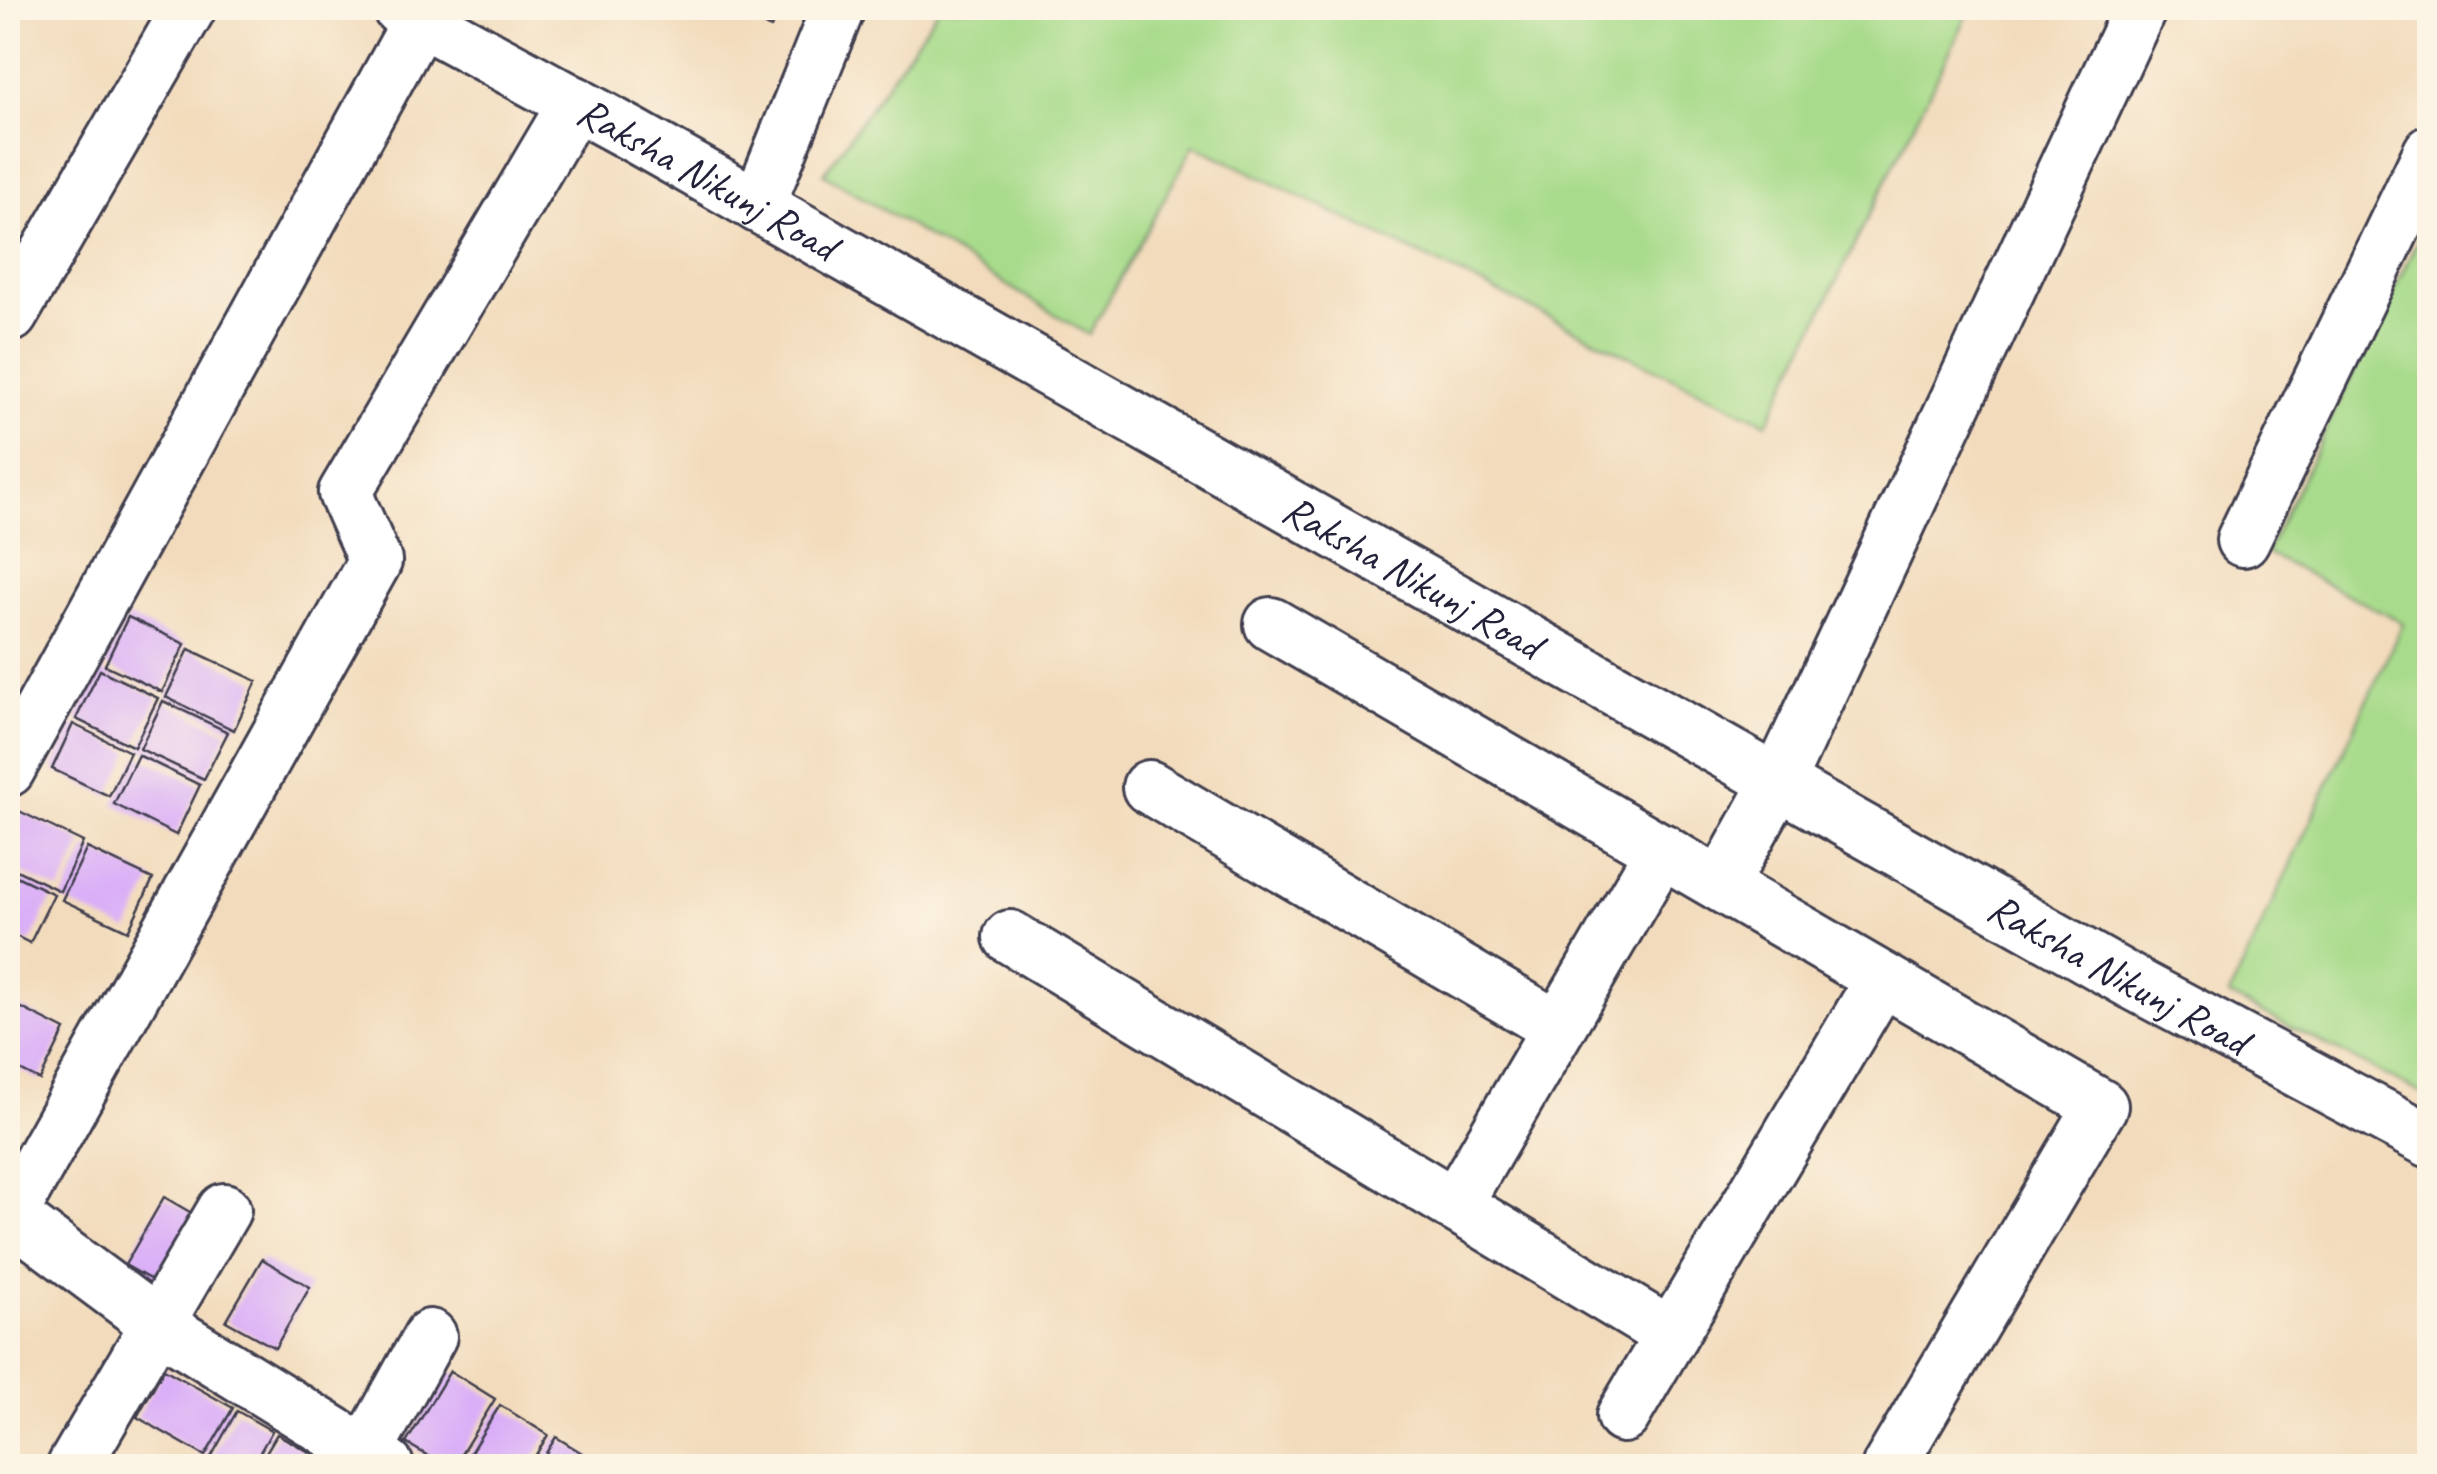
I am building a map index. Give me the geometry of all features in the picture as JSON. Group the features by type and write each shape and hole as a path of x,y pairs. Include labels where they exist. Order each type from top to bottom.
{"street":[{"path":"11,315 189,8"},
{"path":"758,206 838,8"},
{"path":"1721,885 1778,782 2140,8"},
{"path":"8,770 410,13"},
{"name":"Raksha Nikunj Road","path":"410,13 2135,984 2430,1141"},
{"path":"430,1336 370,1462 157,1324 8,1216 375,561 344,493 575,103"},
{"path":"2243,540 2430,152"},
{"path":"1271,624 2101,1106 1889,1466"},
{"path":"1149,787 1558,1028"},
{"path":"1455,1206 1662,850"},
{"path":"1010,938 1671,1335"},
{"path":"1623,1416 1882,978"},
{"path":"74,1466 224,1210"}],"green space":[{"path":"939,8 1971,8 1767,423 1194,145 1089,335 824,174"},
{"path":"2429,217 2429,1097 2229,996 2403,623 2266,553"}],"building":[{"path":"721,8 780,8 771,28"},
{"path":"128,617 185,644 162,692 105,665"},
{"path":"189,649 257,681 234,730 166,697"},
{"path":"100,670 158,698 134,747 76,719"},
{"path":"163,701 228,732 204,779 140,749"},
{"path":"73,724 130,752 109,796 52,769"},
{"path":"138,755 200,785 176,835 114,804"},
{"path":"17,810 83,842 60,891 8,866 8,829"},
{"path":"87,848 153,879 128,931 62,900"},
{"path":"8,872 54,894 30,943 8,932"},
{"path":"8,1001 65,1030 40,1080 8,1064"},
{"path":"164,1197 207,1222 169,1290 125,1265"},
{"path":"262,1259 310,1287 275,1348 226,1321"},
{"path":"164,1369 233,1408 205,1456 137,1417"},
{"path":"450,1371 495,1399 454,1466 446,1466 406,1443"},
{"path":"500,1405 548,1435 529,1466 462,1466"},
{"path":"237,1411 272,1431 252,1466 224,1466 210,1459"},
{"path":"277,1434 325,1461 322,1466 258,1466"},
{"path":"556,1437 603,1466 538,1466"}]}
